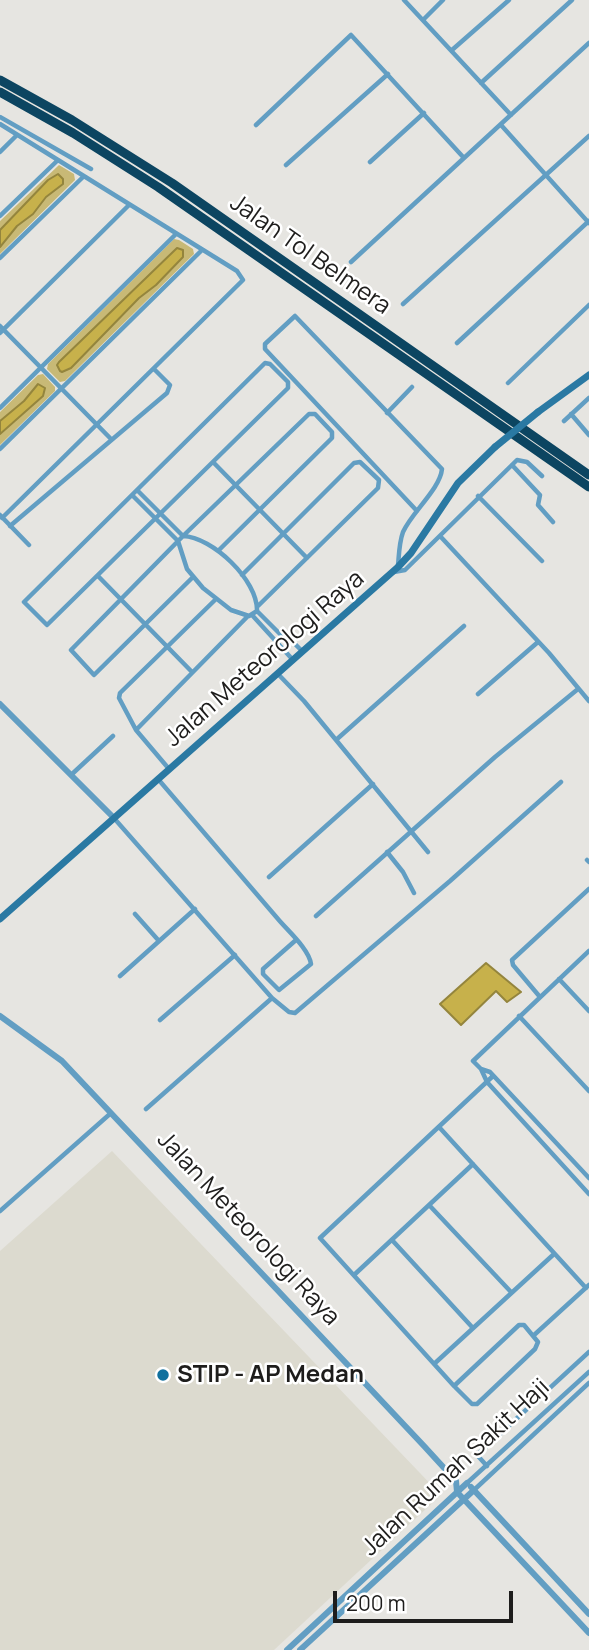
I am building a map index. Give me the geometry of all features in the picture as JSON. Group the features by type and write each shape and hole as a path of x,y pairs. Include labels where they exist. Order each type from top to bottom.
{"highway":[{"name":"Jalan Tol Belmera","path":"0,80 83,127 172,183 589,475"},
{"name":"Jalan Tol Belmera","path":"0,92 74,133 189,207 589,487"}],"main road":[{"name":"Jalan Meteorologi Raya","path":"0,919 396,570 411,553 458,483 495,447 589,375"}],"street":[{"path":"404,0 511,115"},
{"path":"423,20 443,0"},
{"path":"452,50 509,0"},
{"path":"481,83 572,0"},
{"path":"256,125 351,35 464,158"},
{"path":"351,262 589,43"},
{"path":"286,165 388,74"},
{"path":"370,162 424,113"},
{"path":"0,117 91,169"},
{"path":"0,124 237,271 243,280 1,517 29,545"},
{"path":"457,343 589,222 500,125"},
{"path":"0,152 17,135"},
{"path":"403,304 589,136"},
{"path":"0,216 58,160"},
{"path":"0,258 83,177"},
{"path":"111,439 1,329 129,205"},
{"path":"0,408 176,234"},
{"path":"0,449 202,250"},
{"path":"508,383 589,305"},
{"path":"417,510 265,349 265,345 295,316 442,469 402,535 396,570 405,570 512,465 522,460 542,475"},
{"path":"265,363 270,364 288,382 289,388 47,625 24,601 135,493 265,363"},
{"path":"10,526 170,389 170,385 154,369"},
{"path":"387,413 412,387"},
{"path":"564,421 589,398"},
{"path":"193,577 94,675 71,650 309,414 315,414 332,432 332,438 218,551"},
{"path":"571,414 589,435"},
{"path":"213,462 307,558"},
{"path":"135,730 378,488 379,480 360,462 354,463 242,575"},
{"path":"512,465 540,494 538,505 553,522"},
{"path":"135,493 183,536 200,539 218,551 242,575 254,612 293,660"},
{"path":"135,493 178,541 182,559 193,577 216,599 232,610 254,612 286,641 293,642 302,651"},
{"path":"478,496 541,561"},
{"path":"440,536 589,701"},
{"path":"97,576 191,672"},
{"path":"169,769 135,730 120,703 120,693 216,599"},
{"path":"336,740 464,626"},
{"path":"281,645 286,641"},
{"path":"478,694 538,642"},
{"path":"277,674 304,701 428,852"},
{"path":"316,916 495,757 578,689"},
{"path":"0,704 113,817 272,998 289,1012 297,1013 561,782"},
{"path":"71,775 113,736"},
{"path":"158,779 296,940 312,963 279,990 263,974 263,969 296,940"},
{"path":"269,877 373,784"},
{"path":"387,852 414,892"},
{"path":"540,996 513,965 512,960 589,889"},
{"path":"120,976 195,909"},
{"path":"135,914 159,941"},
{"path":"589,951 474,1059 589,1178"},
{"path":"160,1020 235,955"},
{"path":"559,979 589,1011"},
{"path":"146,1109 272,998"},
{"name":"Jalan Meteorologi Raya","path":"0,1016 62,1061 456,1481"},
{"path":"519,1016 589,1091"},
{"path":"481,1069 487,1082 589,1194"},
{"path":"454,1387 519,1325 524,1325 538,1342 535,1349 478,1404 472,1404 454,1387 320,1240 320,1237 493,1076"},
{"path":"0,1211 111,1113"},
{"path":"439,1127 554,1254 587,1286 533,1336"},
{"path":"354,1275 473,1164"},
{"path":"430,1206 511,1292"},
{"path":"392,1240 473,1327"},
{"path":"434,1364 554,1254"},
{"path":"487,1466 477,1455 589,1352"},
{"name":"Jalan Rumah Sakit Haji","path":"286,1650 589,1371"},
{"name":"Jalan Rumah Sakit Haji","path":"300,1650 589,1383"},
{"path":"587,1628 457,1492 456,1481 467,1483 474,1490 589,1614"}],"shaded area":[{"path":"59,165 74,174 75,180 0,254 0,221"},
{"path":"58,174 63,179 63,184 17,226 0,247 0,230 48,180"},
{"path":"174,239 193,249 194,254 65,381 60,382 47,369 48,364"},
{"path":"177,248 183,250 183,257 71,368 60,371 57,365 59,362"},
{"path":"43,374 55,387 55,391 0,445 0,412 38,375"},
{"path":"38,384 45,388 43,396 0,434 0,421 24,401"},
{"path":"486,963 521,992 507,1002 496,991 461,1025 440,1004"},
{"name":"STIP - AP Medan","path":"112,1151 441,1495 274,1650 0,1650 0,1251"}],"place":[{"name":"STIP - AP Medan","path":"163,1375"}]}
